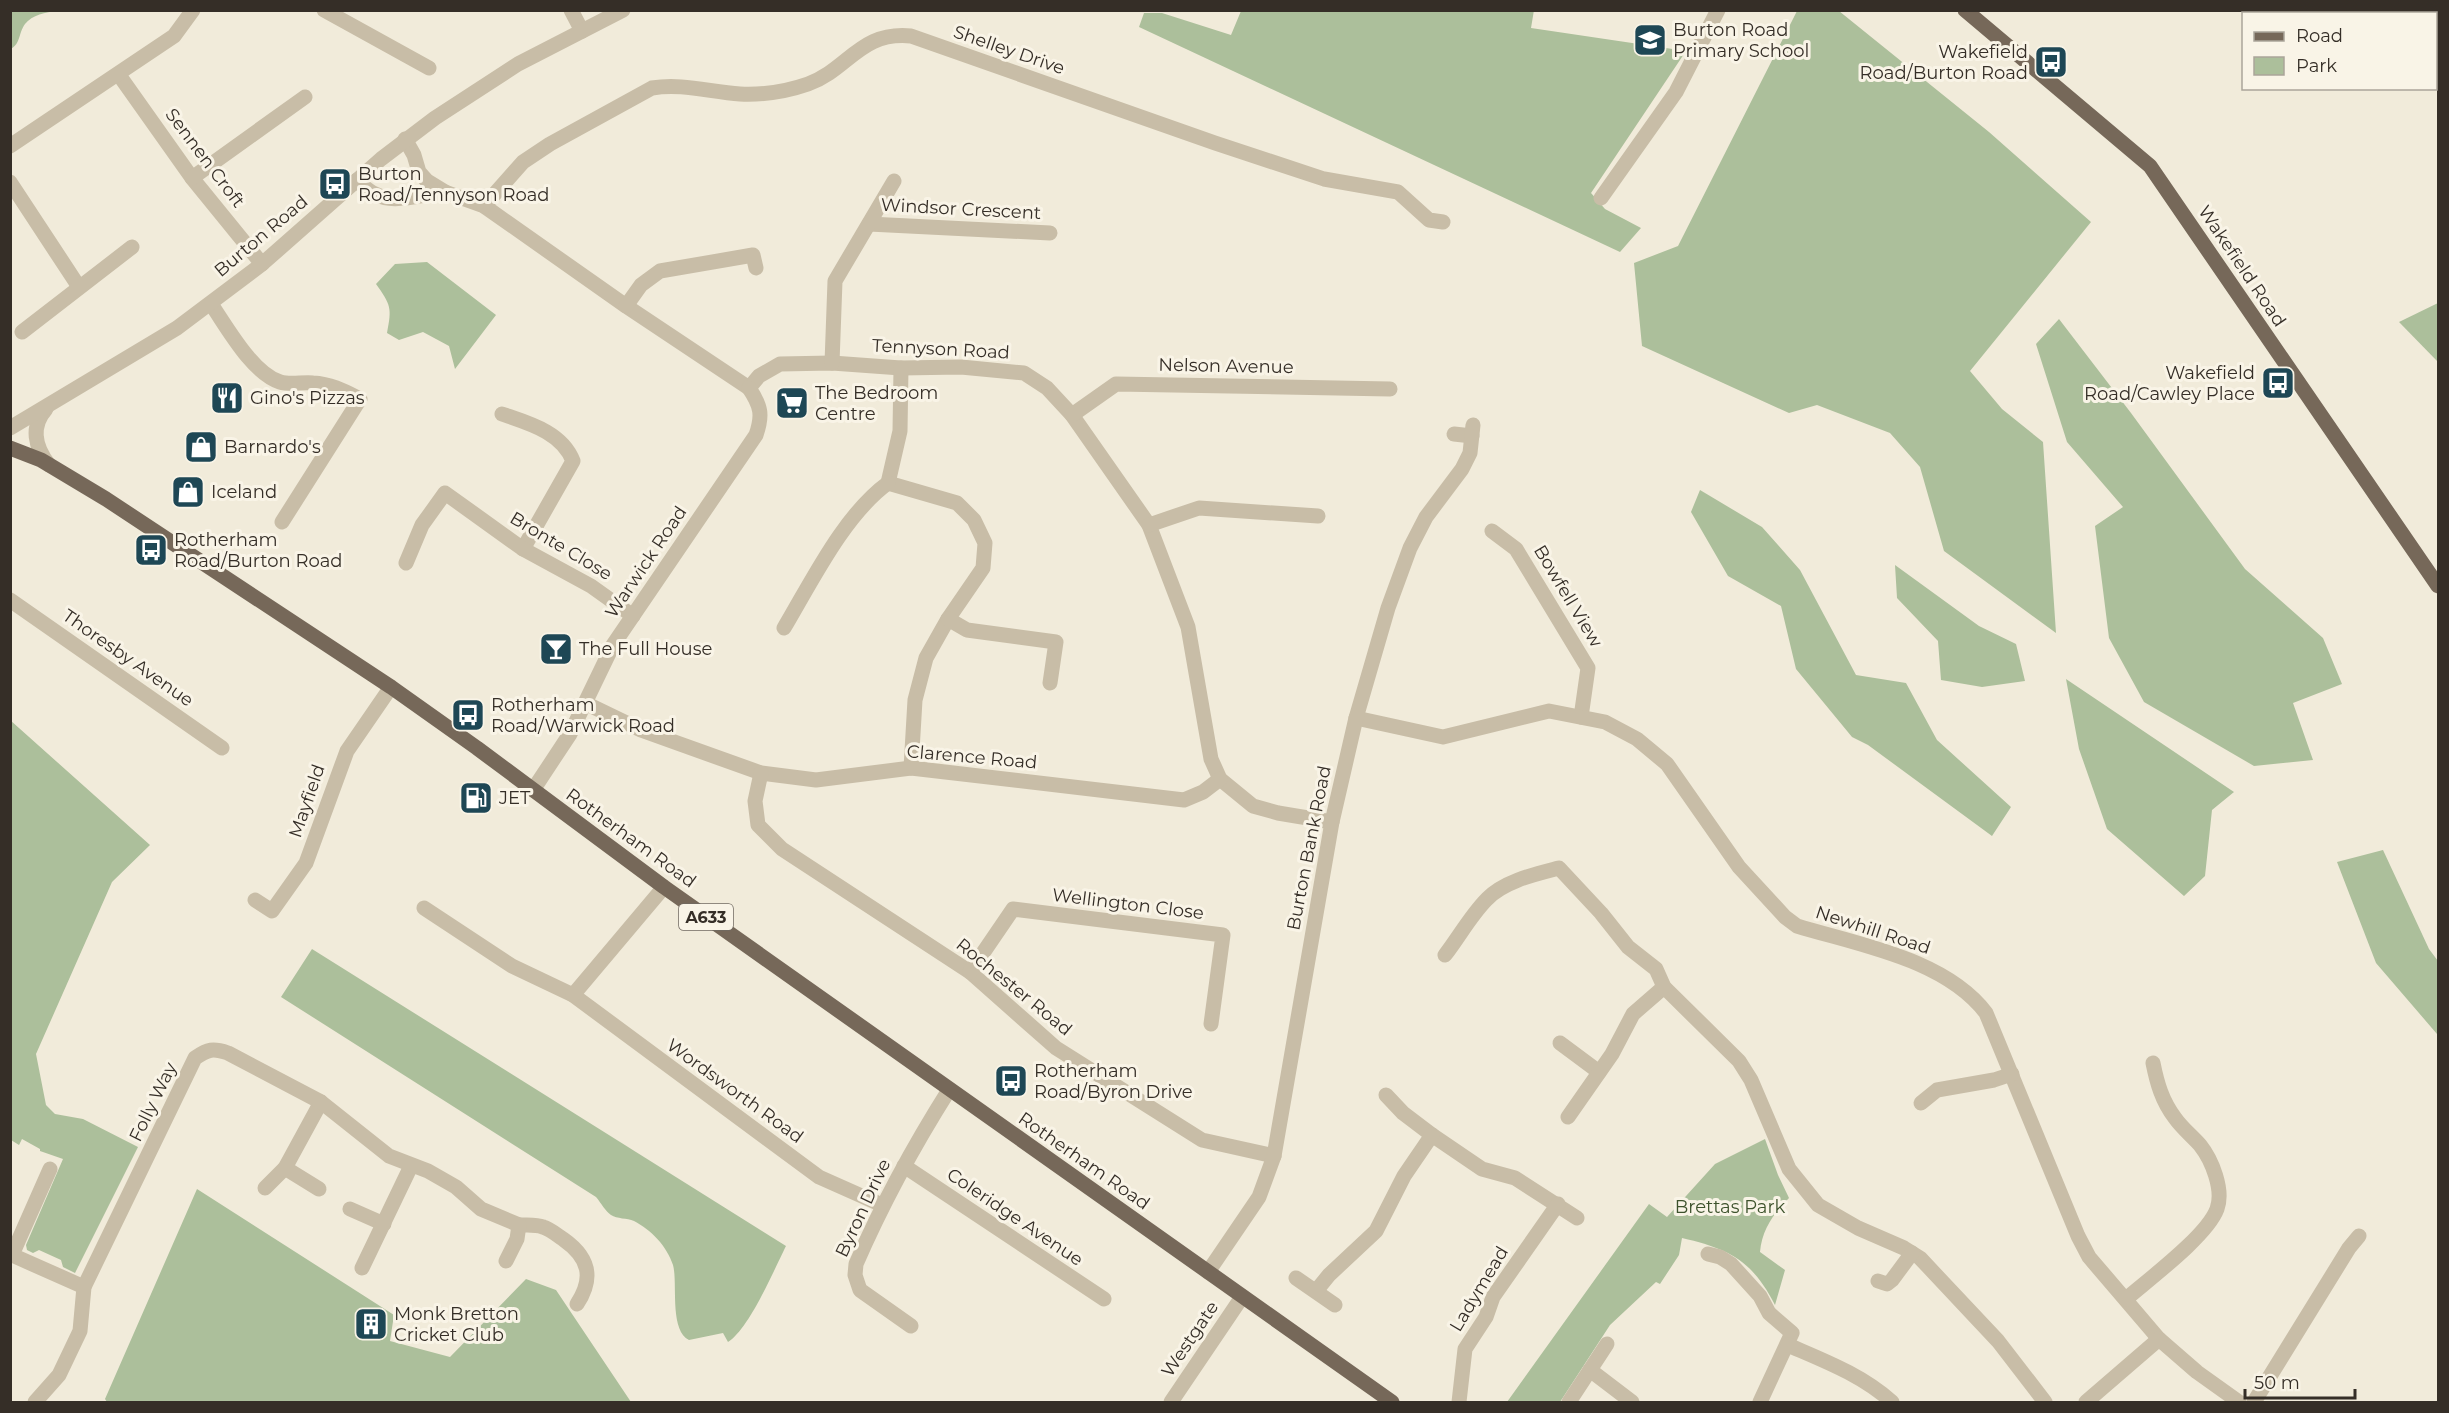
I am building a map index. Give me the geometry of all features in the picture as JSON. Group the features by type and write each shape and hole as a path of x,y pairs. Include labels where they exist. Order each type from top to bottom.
{"main road":[{"name":"Wakefield Road","path":"1965,10 2150,166 2439,586"},
{"name":"Rotherham Road","path":"10,448 49,465 106,499 391,687 664,887 1392,1402"}],"street":[{"path":"10,146 174,36 193,10"},
{"path":"324,10 429,68"},
{"path":"571,10 582,31"},
{"name":"Burton Road","path":"10,428 177,328 211,304 262,264 405,139 477,89 518,64 623,10"},
{"path":"1601,198 1676,92 1718,10"},
{"name":"Shelley Drive","path":"484,206 524,162 550,144 652,88 679,86 740,94 786,90 810,83 826,74 865,45 882,37 896,35 910,36 1324,179 1398,192 1429,220 1443,222"},
{"name":"Sennen Croft","path":"119,75 192,178 262,264"},
{"path":"192,178 305,97"},
{"path":"405,139 414,155 419,172 427,181 445,192 484,206 626,306 749,388"},
{"path":"357,180 374,194 394,200 445,192"},
{"name":"Windsor Crescent","path":"832,363 835,281 894,181"},
{"path":"10,182 79,286"},
{"name":"Windsor Crescent","path":"869,224 1050,234"},
{"path":"22,332 132,247"},
{"path":"626,306 641,285 660,271 753,255 756,268"},
{"path":"211,304 244,351 270,377 282,383 314,383 334,386 360,399 282,522"},
{"name":"Tennyson Road","path":"749,388 759,376 780,364 832,363 901,369 961,367 1024,373 1047,388 1072,415 1149,525 1188,627 1211,759 1220,779"},
{"path":"784,628 847,525 873,494 888,483 900,431 901,369"},
{"name":"Nelson Avenue","path":"1072,415 1097,395 1116,384 1390,389"},
{"name":"Warwick Road","path":"533,790 570,734 613,645 756,435 761,420 758,401 749,388"},
{"path":"48,407 41,415 36,431 38,447 49,465"},
{"path":"502,414 538,427 562,443 570,452 573,461 523,549"},
{"name":"Burton Bank Road","path":"1208,1272 1259,1197 1274,1156 1332,822 1356,718 1388,608 1410,548 1426,517 1462,469 1470,453 1472,430 1454,434"},
{"path":"888,483 957,503 974,520 985,543 983,568 948,619 926,658 915,700 911,768"},
{"name":"Bronte Close","path":"406,563 422,525 445,493 523,549 591,586 633,616"},
{"path":"1149,525 1199,508 1318,516"},
{"name":"Bowfell View","path":"1496,539 1516,549 1588,668 1581,717"},
{"name":"Thoresby Avenue","path":"10,600 222,748"},
{"path":"948,619 967,630 1056,642 1050,683"},
{"name":"Mayfield","path":"255,900 272,911 306,863 346,751 391,687"},
{"name":"Clarence Road","path":"585,703 641,730 761,773 816,780 911,768 1184,800 1203,792 1220,779"},
{"name":"Newhill Road","path":"1356,718 1443,737 1549,711 1605,722 1636,739 1667,764 1738,867 1785,917 1797,926 1921,964 1947,978 1969,994 1986,1013 2078,1236 2089,1257 2159,1339 2197,1372 2239,1402"},
{"name":"Rochester Road","path":"761,773 755,801 758,825 782,849 970,972 1056,1048 1202,1140 1274,1156"},
{"path":"1220,779 1253,806 1278,813 1332,822"},
{"path":"1445,955 1487,898 1533,875 1559,868 1601,913 1628,947 1656,969 1664,987 1739,1061 1751,1080 1789,1168 1818,1205 1858,1228 1920,1258 1998,1341 2045,1402"},
{"path":"573,995 664,887"},
{"name":"Wordsworth Road","path":"424,908 512,966 573,995 819,1177 882,1205"},
{"name":"Wellington Close","path":"970,972 1013,909 1223,935 1211,1024"},
{"path":"1568,1117 1612,1054 1633,1014 1664,987"},
{"path":"1560,1043 1599,1072"},
{"name":"Folly Way","path":"35,1402 59,1375 81,1331 84,1287 195,1059 207,1050 214,1049 228,1053 321,1102 388,1156 428,1171 456,1187 481,1209 519,1225 542,1226 571,1244 596,1273 577,1304"},
{"path":"2126,1299 2202,1232 2217,1210 2220,1194 2214,1172 2202,1148 2175,1118 2158,1088 2153,1063"},
{"path":"1921,1103 1937,1090 1994,1080 2012,1074"},
{"name":"Byron Drive","path":"911,1326 860,1290 856,1282 856,1264 882,1205 912,1149 950,1090"},
{"path":"1386,1095 1403,1113 1482,1169 1515,1178 1577,1218"},
{"path":"265,1188 285,1168 321,1102"},
{"path":"1316,1292 1329,1275 1376,1231 1404,1176 1432,1135"},
{"path":"362,1268 411,1166"},
{"name":"Coleridge Avenue","path":"904,1166 1104,1299"},
{"path":"285,1168 319,1189"},
{"path":"50,1169 12,1255 84,1287"},
{"name":"Ladymead","path":"1459,1402 1465,1349 1486,1317 1493,1297 1558,1204"},
{"path":"350,1209 384,1224"},
{"path":"506,1261 517,1239 519,1225"},
{"path":"2254,1402 2349,1248 2359,1236"},
{"path":"1878,1281 1887,1284 1892,1280 1912,1253"},
{"path":"1708,1254 1720,1257 1731,1264 1748,1280 1769,1313 1792,1333 1760,1402"},
{"path":"1296,1278 1335,1305"},
{"name":"Westgate","path":"1171,1402 1242,1297"},
{"path":"2086,1402 2159,1339"},
{"path":"1569,1402 1607,1344"},
{"path":"1788,1345 1849,1371 1892,1402"},
{"path":"1590,1370 1632,1402"}],"green space":[{"path":"11,10 57,11 31,18 11,49"},
{"path":"1534,10 1531,28 1686,51 1591,193 1605,209 1641,228 1620,252 1139,27 1144,13 1162,13 1231,35 1241,11"},
{"path":"1797,11 1839,11 1989,132 2091,222 1970,371 2002,409 2043,442 2056,633 1944,551 1920,467 1890,433 1817,405 1789,413 1642,346 1634,263 1678,246"},
{"path":"2405,11 2438,11 2438,41 2437,12"},
{"path":"427,262 496,315 455,369 449,346 423,332 399,340 387,333 390,318 389,307 376,284 395,264"},
{"path":"2438,303 2438,362 2399,322"},
{"path":"2059,319 2245,569 2323,638 2342,684 2293,703 2313,760 2254,766 2144,702 2109,638 2095,526 2123,507 2067,442 2036,344"},
{"path":"1700,490 1762,527 1800,570 1856,675 1906,683 1937,740 2011,807 1992,836 1868,745 1852,737 1796,669 1781,606 1728,576 1691,512"},
{"path":"1895,565 1979,626 2016,644 2025,681 1982,687 1941,680 1938,641 1897,598"},
{"path":"2066,679 2234,792 2212,810 2205,876 2184,896 2107,829 2079,749"},
{"path":"10,720 150,845 112,882 36,1054 46,1105 55,1114 83,1119 138,1147 75,1273 63,1267 61,1260 39,1250 33,1253 27,1250 26,1245 63,1159 40,1151 22,1139 19,1145 11,1140"},
{"path":"2383,850 2429,949 2438,961 2437,1034 2376,963 2337,862"},
{"path":"312,949 786,1246 760,1298 736,1335 728,1342 723,1333 689,1340 683,1335 676,1317 673,1265 663,1245 652,1234 634,1221 611,1215 596,1197 281,997"},
{"name":"Brettas Park","path":"1765,1139 1789,1198 1770,1222 1761,1244 1760,1252 1785,1270 1775,1305 1757,1277 1738,1259 1713,1247 1682,1238 1679,1255 1660,1284 1656,1282 1610,1325 1560,1402 1507,1402 1649,1204 1667,1217 1715,1164"},
{"path":"197,1189 394,1315 390,1341 450,1357 526,1279 556,1290 631,1402 107,1402 105,1399"}],"place":[{"name":"Burton Road Primary School","path":"1650,40"},
{"name":"Wakefield Road/Burton Road","path":"2051,62"},
{"name":"Burton Road/Tennyson Road","path":"335,184"},
{"name":"Wakefield Road/Cawley Place","path":"2278,383"},
{"name":"Gino's Pizzas","path":"227,398"},
{"name":"The Bedroom Centre","path":"792,403"},
{"name":"Barnardo's","path":"201,447"},
{"name":"Iceland","path":"188,492"},
{"name":"Rotherham Road/Burton Road","path":"151,550"},
{"name":"The Full House","path":"556,649"},
{"name":"Rotherham Road/Warwick Road","path":"468,715"},
{"name":"JET","path":"476,798"},
{"name":"Rotherham Road/Byron Drive","path":"1011,1081"},
{"name":"Monk Bretton Cricket Club","path":"371,1324"}]}
